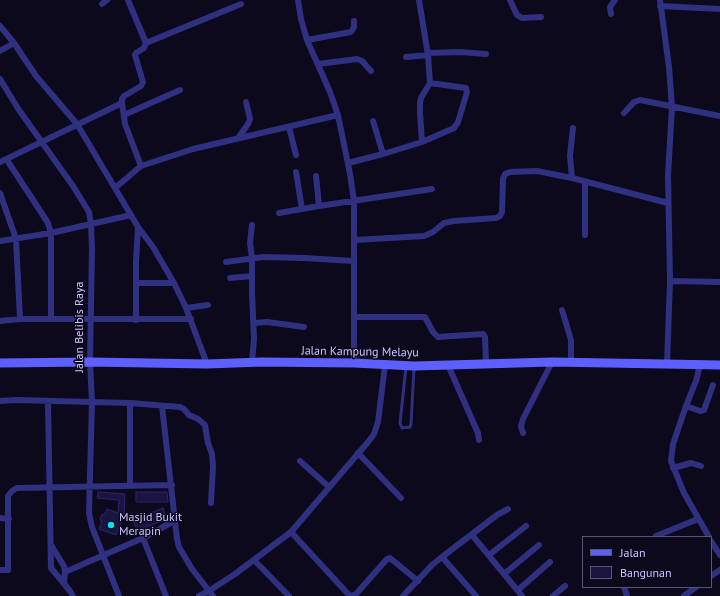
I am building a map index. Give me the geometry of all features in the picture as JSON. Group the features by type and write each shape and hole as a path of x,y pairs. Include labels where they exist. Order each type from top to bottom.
{"main road":[{"name":"Jalan Kampung Melayu","path":"0,363 90,362 207,364 252,362 354,363 410,366 552,362 720,365"}],"street":[{"path":"128,0 146,43"},
{"path":"298,0 301,19 307,40 330,92 338,115 354,201 354,363"},
{"path":"419,0 428,54 430,83 420,102 422,142"},
{"path":"510,0 517,15 522,18 541,17"},
{"path":"611,14 610,7 612,1 615,0"},
{"path":"667,364 670,281 668,202 672,107 669,66 660,3 720,9"},
{"path":"141,166 130,138 122,103 124,96 141,86 143,82 135,55 144,48 146,43 241,4"},
{"path":"307,40 351,32 354,27 354,21"},
{"path":"0,26 14,43 36,76 77,124 138,227 152,246 174,283 186,308 207,364"},
{"path":"0,51 14,43"},
{"path":"406,57 460,52 486,54"},
{"path":"318,64 357,59 362,61 371,71"},
{"name":"Jalan Belibis Raya","path":"0,79 19,110 87,209 91,224 90,362 92,402 89,513 92,528 119,596"},
{"path":"348,163 422,142 456,126 467,92 466,88 430,83"},
{"path":"124,116 180,90"},
{"path":"624,113 637,100 720,116"},
{"path":"238,138 250,119 246,102"},
{"path":"0,162 7,160 122,103"},
{"path":"115,188 141,166 193,149 338,115"},
{"path":"373,121 383,154"},
{"path":"289,127 296,156"},
{"path":"572,178 570,156 573,128"},
{"path":"7,160 48,223 51,233 51,319"},
{"path":"355,240 424,236 433,232 444,223 496,218 500,216 502,212 503,179 505,174 510,172 537,171 572,178 668,202"},
{"path":"296,172 302,209"},
{"path":"316,176 318,206"},
{"path":"585,182 585,235"},
{"path":"279,214 318,206 432,189"},
{"path":"0,193 16,239 20,319"},
{"path":"0,241 51,233 131,215"},
{"path":"252,225 250,243 252,258 254,323 252,362"},
{"path":"136,320 136,262 138,227"},
{"path":"226,262 252,258 304,258 354,262"},
{"path":"230,278 252,276"},
{"path":"670,281 720,282"},
{"path":"137,283 174,283"},
{"path":"186,308 208,305"},
{"path":"562,310 571,340 571,363"},
{"path":"354,317 423,317 427,319 436,336 440,338 483,334 486,363"},
{"path":"0,321 20,319 191,320"},
{"path":"254,323 268,322 304,327"},
{"path":"523,433 521,426 523,419 552,362"},
{"path":"199,596 211,594 291,532 374,434 378,422 386,364"},
{"path":"448,364 480,440"},
{"path":"700,365 696,381 673,444 671,461 684,493 708,536"},
{"path":"686,406 700,411 704,410 713,385"},
{"path":"0,401 16,400 130,403 184,409 189,415 198,419 205,425 208,443 212,454 213,466 211,503"},
{"path":"48,402 51,568 64,583 72,596"},
{"path":"130,403 130,486"},
{"path":"162,406 177,539 192,569 211,594"},
{"path":"358,453 401,498"},
{"path":"300,461 329,487"},
{"path":"673,468 684,464 701,466"},
{"path":"0,570 8,570 8,496 17,488 172,485"},
{"path":"403,596 432,565 497,515 508,509"},
{"path":"0,518 9,519"},
{"path":"656,536 698,519"},
{"path":"65,572 143,538 176,520"},
{"path":"489,555 526,526"},
{"path":"291,532 350,596 356,594 387,559 390,558 418,581"},
{"path":"472,535 522,596"},
{"path":"143,538 166,596"},
{"path":"50,543 64,566 64,583"},
{"path":"712,543 720,555"},
{"path":"504,574 539,545"},
{"path":"442,557 476,596"},
{"path":"254,560 289,596"},
{"path":"518,590 550,562"},
{"path":"553,596 565,586"},
{"path":"684,596 695,588"}],"lane":[{"path":"410,366 411,424 410,427 402,428 400,423 410,366"}],"building":[{"name":"Masjid Bukit Merapin","path":"98,492 125,494 124,516 116,535 99,529 102,521 100,520 102,514 104,515 107,509 118,513 119,500 97,498"},
{"path":"136,492 167,492 168,502 136,502"},
{"path":"163,508 167,519 137,531 133,520"}],"place":[{"name":"Masjid Bukit Merapin","path":"111,525"}]}
